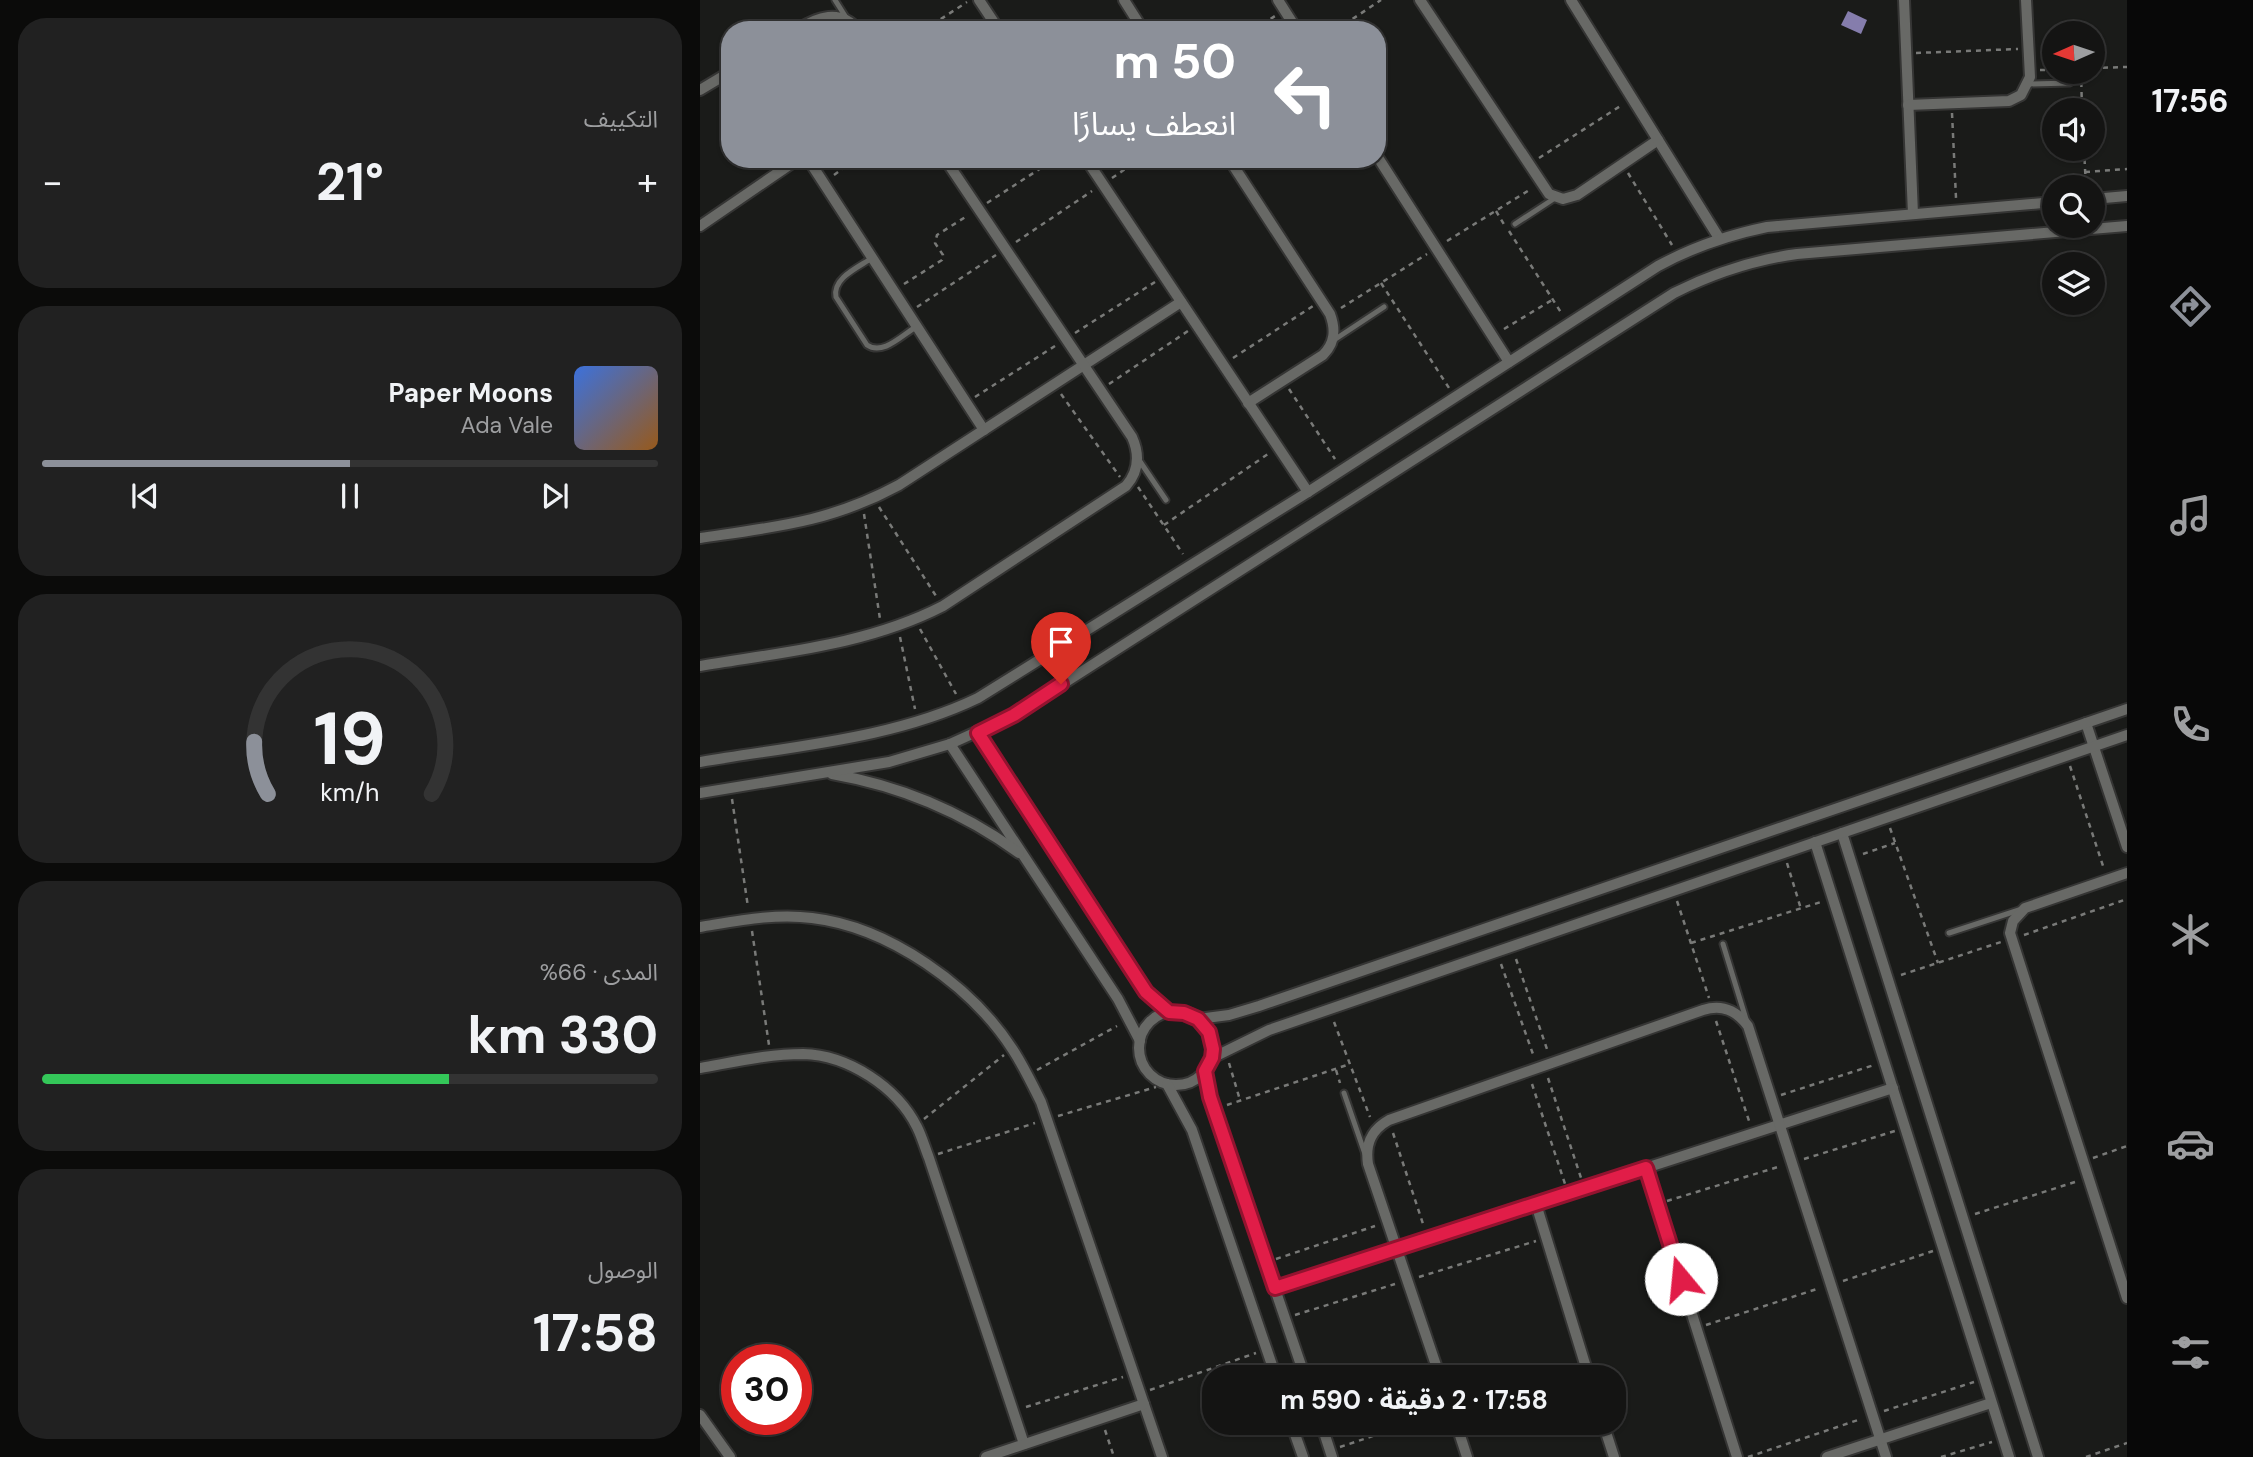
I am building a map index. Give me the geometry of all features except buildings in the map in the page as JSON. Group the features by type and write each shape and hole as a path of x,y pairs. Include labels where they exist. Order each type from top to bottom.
{"street":[{"path":"979,0 991,21"},
{"path":"1124,0 1137,21"},
{"path":"1420,0 1528,166 1555,198 1577,195 1658,141"},
{"path":"1571,0 1719,239"},
{"path":"1904,0 1913,214"},
{"path":"1908,104 2008,101 2021,95 2028,83 2026,0"},
{"path":"1282,5 1292,21"},
{"path":"814,21 821,17 835,16 844,21"},
{"path":"700,90 721,77"},
{"path":"700,226 785,168"},
{"path":"814,168 984,430"},
{"path":"700,666 850,641 916,620 943,606 1129,482 1138,457 1132,437 951,168"},
{"path":"1092,168 1308,492"},
{"path":"1235,168 1331,314 1334,323 1333,340 1323,355 1248,402"},
{"path":"1385,168 1508,362"},
{"path":"2105,198 2127,196"},
{"path":"700,762 881,732 918,723 962,706 993,690 1678,255 1719,239 1768,227 2042,203"},
{"path":"700,793 889,762 950,744 1014,715 1674,293 1713,275 1754,261 1797,254 2127,226"},
{"path":"700,538 812,520 874,499 1181,302"},
{"path":"1198,1019 1229,1015 1272,1002 2127,709"},
{"path":"2086,723 2127,847"},
{"path":"978,733 1140,984 1153,1000 1169,1012"},
{"path":"1212,1058 1261,1033 2127,735"},
{"path":"950,744 1130,1020 1140,1041"},
{"path":"823,773 877,784 930,802 980,827 1026,858"},
{"path":"1842,833 2038,1457"},
{"path":"1815,842 2008,1457"},
{"path":"2127,873 2025,908 2013,921 2011,939 2127,1298"},
{"path":"700,927 782,916 813,918 872,935 917,958 950,981 994,1024 1012,1048 1041,1102 1162,1457"},
{"path":"1436,1365 1368,1164 1367,1146 1375,1130 1389,1120 1712,1007 1728,1009 1736,1013 1748,1026 1886,1457"},
{"path":"1169,1012 1184,1013 1198,1019 1212,1041 1212,1058 1205,1071 1192,1082 1175,1085 1153,1077 1143,1064 1139,1049 1144,1031 1150,1022 1169,1012"},
{"path":"700,1068 771,1056 805,1054 839,1061 870,1076 896,1098 916,1125 1024,1444"},
{"path":"1205,1071 1214,1110 1301,1365"},
{"path":"1167,1084 1192,1130 1272,1365"},
{"path":"1275,1288 1893,1088"},
{"path":"1646,1168 1737,1457"},
{"path":"1536,1204 1585,1365"},
{"path":"986,1457 1101,1419 1142,1399"},
{"path":"1827,1457 1992,1403"},
{"path":"700,1415 730,1457"},
{"path":"1295,1435 1303,1457"},
{"path":"1325,1435 1331,1454"},
{"path":"1460,1435 1467,1457"},
{"path":"1607,1435 1614,1457"}],"lane":[{"path":"835,0 850,21"},
{"path":"2028,83 2042,83"},
{"path":"1515,224 1555,198"},
{"path":"872,258 837,282 835,289 836,297 867,345 874,349 882,348 917,326"},
{"path":"1333,340 1384,307"},
{"path":"1138,457 1166,500"},
{"path":"1949,933 2025,908"},
{"path":"1723,944 1748,1026"},
{"path":"1344,1093 1368,1164"}],"path":[{"path":"938,21 970,0"},
{"path":"1350,21 1381,0"},
{"path":"1264,21 1282,5"},
{"path":"1906,53 2028,49"},
{"path":"2105,68 2127,67"},
{"path":"1528,166 1632,98"},
{"path":"1951,103 1957,210"},
{"path":"2085,161 2085,175"},
{"path":"1623,164 1678,255"},
{"path":"823,182 843,168"},
{"path":"893,290 942,260 943,254 935,243 937,235 1041,168"},
{"path":"908,313 1126,168"},
{"path":"2085,172 2127,169"},
{"path":"1331,314 1540,183"},
{"path":"1496,211 1569,324"},
{"path":"967,403 1164,276"},
{"path":"1381,282 1455,397"},
{"path":"1492,337 1553,299"},
{"path":"1223,365 1322,300"},
{"path":"1100,390 1196,326"},
{"path":"1283,380 1342,470"},
{"path":"1054,385 1164,524 1191,566"},
{"path":"1164,524 1278,448"},
{"path":"874,499 943,606"},
{"path":"862,504 882,632"},
{"path":"916,620 962,706"},
{"path":"898,627 918,723"},
{"path":"2066,756 2107,880"},
{"path":"1886,818 1938,963"},
{"path":"1849,858 1895,843"},
{"path":"1784,853 1801,909"},
{"path":"1691,943 1833,899"},
{"path":"1511,946 1568,1193"},
{"path":"1496,951 1584,1188"},
{"path":"1329,1009 1375,1130"},
{"path":"1028,1075 1130,1020"},
{"path":"916,1125 1012,1048"},
{"path":"1225,1050 1241,1101"},
{"path":"1771,1098 1884,1061"},
{"path":"1214,1110 1350,1064"},
{"path":"1335,1069 1344,1093"},
{"path":"1389,1120 1428,1239"},
{"path":"2083,1161 2127,1146"},
{"path":"1962,1218 2088,1177"},
{"path":"1266,1262 1388,1222"},
{"path":"1142,1399 1266,1350"},
{"path":"1013,1411 1134,1373"},
{"path":"1101,1419 1114,1457"},
{"path":"1331,1454 1381,1435"},
{"path":"1941,1457 2003,1438"},
{"path":"2086,1457 2127,1443"}],"route":[{"path":"1061,684 1014,715 978,733 1146,992 1160,1007 1169,1012 1191,1015 1209,1032 1213,1049 1212,1058 1205,1071 1210,1097 1275,1288 1646,1168 1681,1279"}]}
